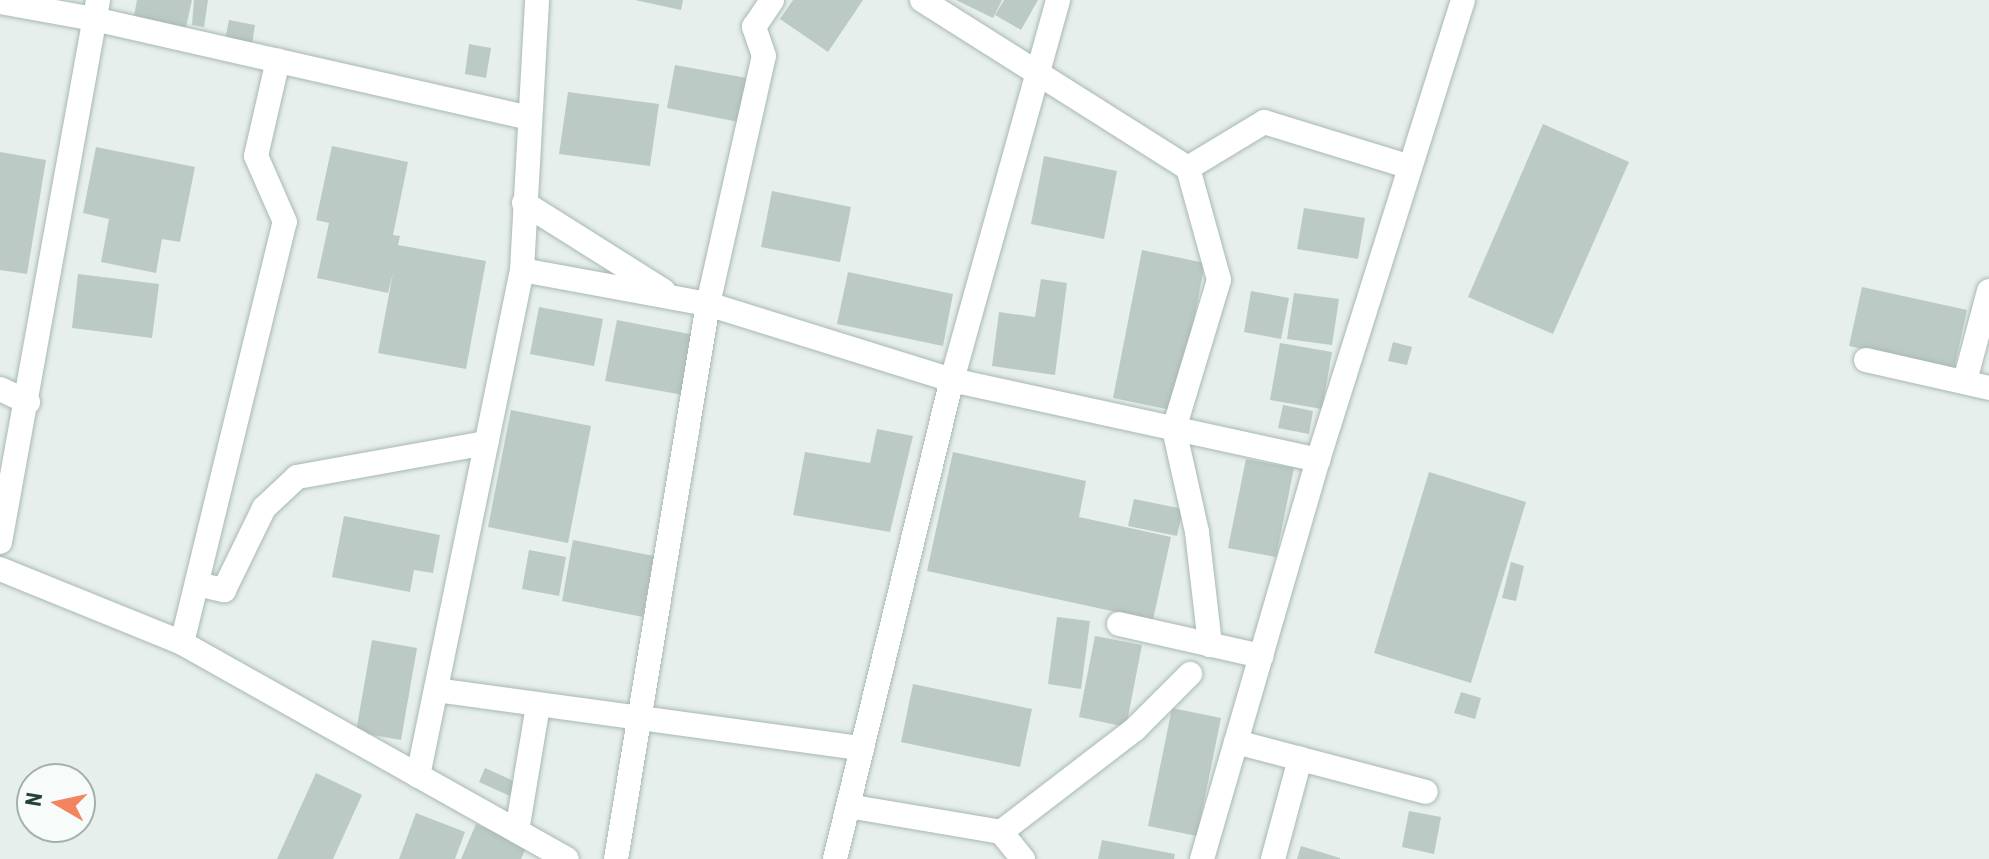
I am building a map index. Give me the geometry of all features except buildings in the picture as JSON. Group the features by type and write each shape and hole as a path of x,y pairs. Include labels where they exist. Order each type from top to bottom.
{"street":[{"path":"418,776 522,270 527,117 537,0"},
{"path":"616,859 708,304 764,56 754,27 772,0"},
{"path":"922,0 1038,70 1188,168 1219,280 1174,429 1197,532 1210,645"},
{"path":"835,859 952,380 1058,0"},
{"path":"1202,859 1318,460 1463,0"},
{"path":"0,2 96,9 278,60 527,117"},
{"path":"0,542 28,402 96,9"},
{"path":"182,643 285,222 256,156 278,60"},
{"path":"1188,168 1264,122 1410,167"},
{"path":"524,203 675,298"},
{"path":"522,270 708,304 952,380 1318,460"},
{"path":"1866,360 1977,384 1989,291"},
{"path":"0,389 28,402"},
{"path":"197,584 224,590 264,508 297,477 486,443"},
{"path":"0,569 182,643 567,859"},
{"path":"1119,624 1261,656"},
{"path":"1001,832 1135,729 1190,674"},
{"path":"436,690 862,748"},
{"path":"517,831 538,706"},
{"path":"1236,742 1426,792"},
{"path":"1273,859 1300,759"},
{"path":"848,806 1001,832 1023,859"}]}
